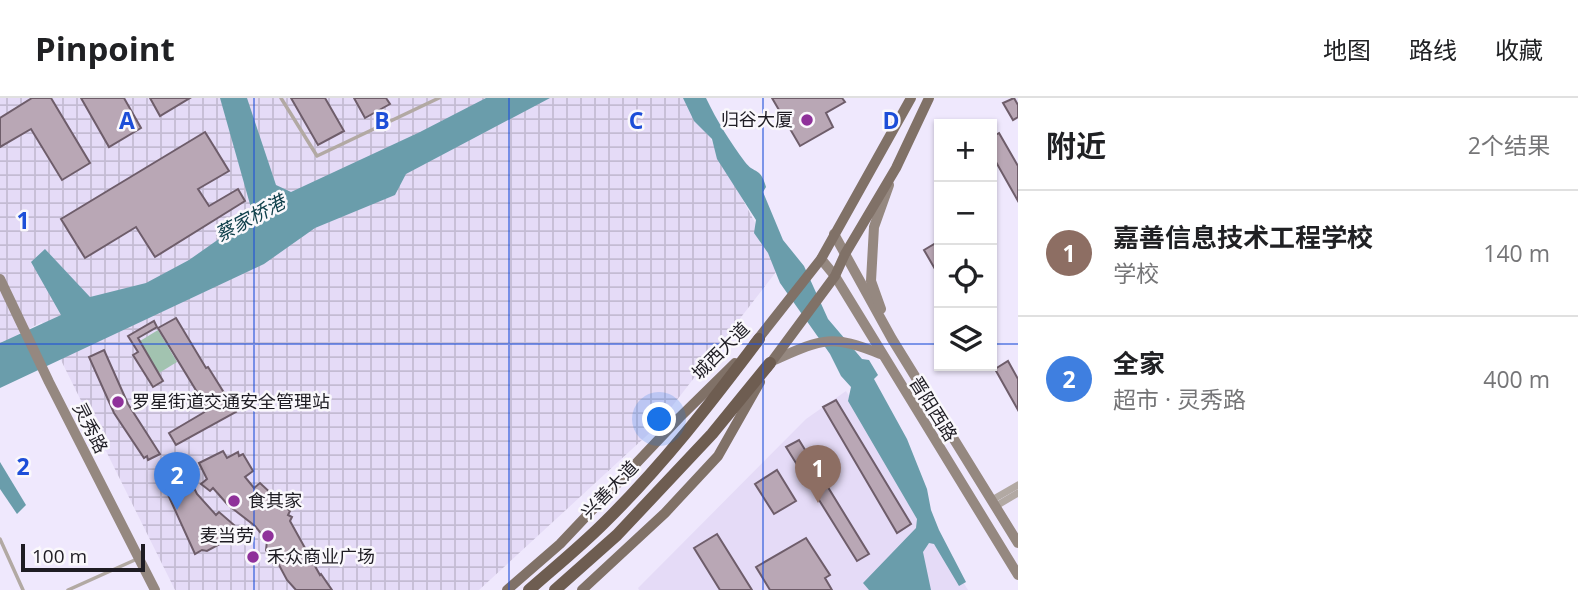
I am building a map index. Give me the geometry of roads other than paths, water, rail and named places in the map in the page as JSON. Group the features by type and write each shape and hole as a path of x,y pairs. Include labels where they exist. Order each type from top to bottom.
{"highway":[{"name":"兴善大道","path":"528,590 604,523 698,420 760,339"},
{"name":"兴善大道","path":"555,590 617,535 712,434 771,362"}],"main road":[{"name":"城西大道","path":"507,590 561,544 680,417 760,339 821,259 911,98"},
{"path":"892,339 871,281 874,227 896,168 929,98"},
{"path":"582,590 664,513 718,456 771,362 835,276 845,254 896,168"},
{"name":"晋阳西路","path":"834,234 892,339 1018,543"},
{"name":"晋阳西路","path":"821,259 835,276 1018,575"},
{"name":"灵秀路","path":"0,279 48,382 155,590"},
{"path":"771,362 825,340 851,342 881,354"}],"street":[{"path":"994,503 1018,485"},
{"path":"994,503 1018,493"}],"lane":[{"path":"281,98 317,156 439,98"},
{"path":"0,539 23,590"},
{"path":"68,590 138,558"}],"water":[{"name":"蔡家桥港","path":"220,98 247,98 276,185 291,192 486,98 550,98 406,174 395,195 315,228 264,264 0,388 0,343 61,315 31,262 45,249 90,297 146,283 189,260 253,215"},
{"path":"683,98 706,98 739,154 762,176 766,187 763,192 783,240 804,266 828,319 862,359 869,360 878,375 874,379 907,439 927,489 939,530 966,582 959,586 934,544 929,543 923,552 931,590 869,590 863,583 916,528 917,519 848,401 851,387 780,283 768,253 754,233 756,220 717,159 712,139 694,121"},
{"path":"0,462 26,505 17,514 0,489"}],"place":[{"name":"归谷大厦","path":"807,120"},
{"name":"罗星街道交通安全管理站","path":"118,402"},
{"name":"食其家","path":"234,501"},
{"name":"嘉善信息技术工程学校","path":"818,503"},
{"name":"全家","path":"177,510"},
{"name":"麦当劳","path":"268,536"},
{"name":"禾众商业广场","path":"253,557"}]}
